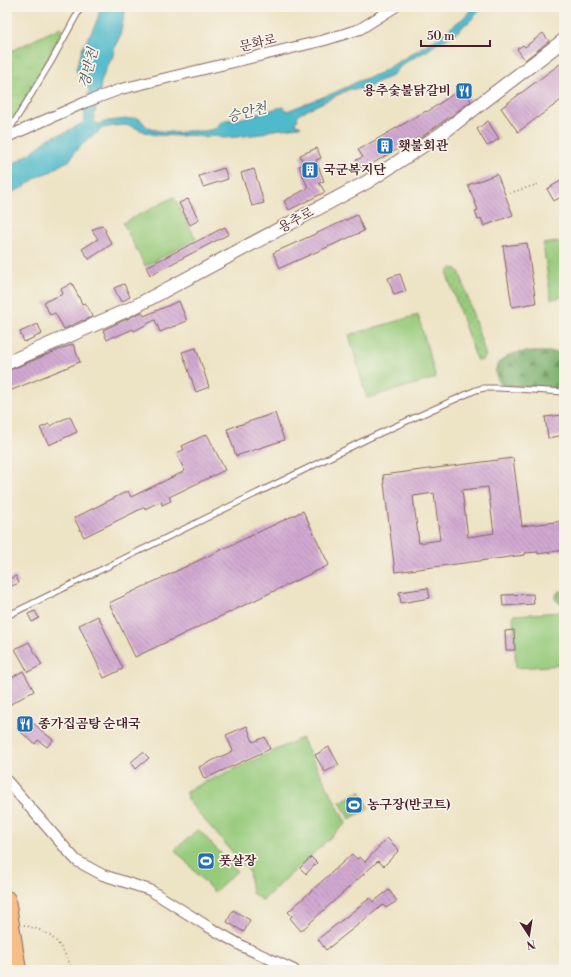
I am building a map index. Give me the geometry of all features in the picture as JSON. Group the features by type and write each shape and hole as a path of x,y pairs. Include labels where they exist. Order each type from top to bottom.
{"main road":[{"path":"7,899 18,970"}],"street":[{"name":"문화로","path":"7,137 86,102 121,89 325,40 360,29 395,7"},
{"name":"용추로","path":"7,363 132,308 367,182 441,134 564,40"},
{"path":"7,781 77,861 103,875 150,890 207,926 244,947 294,970"}],"lane":[{"path":"7,134 51,62 80,7"},
{"path":"7,616 368,438 476,390 484,388 498,388 564,392"}],"path":[{"path":"510,193 539,184"},
{"path":"10,917 22,924 50,935 59,945 74,970"}],"green space":[{"path":"61,27 63,30 16,116 7,124 7,53"},
{"path":"174,197 196,239 145,266 123,223"},
{"path":"564,241 564,297 551,299 543,244"},
{"path":"452,268 457,269 460,273 486,356 482,360 476,359 448,277 448,271"},
{"path":"418,315 436,378 367,398 349,335"},
{"path":"525,352 564,352 564,389 503,385 500,383 496,375 498,364 509,355"},
{"path":"564,591 564,603 559,603 555,599 557,593"},
{"path":"563,612 564,665 516,668 513,615"},
{"path":"302,738 346,823 263,900 252,893 249,871 188,801 186,791"},
{"name":"농구장(반코트)","path":"360,791 369,809 349,819 340,802"},
{"name":"풋살장","path":"198,829 237,871 214,892 175,850"}],"water":[{"name":"경반천","path":"100,7 126,7 120,36 101,82 94,122 99,124 108,121 136,118 141,120 151,129 179,133 214,129 225,120 238,119 278,108 284,107 287,111 336,92 380,73 436,39 462,19 469,12 471,7 484,7 454,35 406,62 392,76 379,81 363,91 361,89 350,89 301,113 297,117 298,120 295,122 295,124 301,126 299,127 272,130 260,134 223,138 215,136 156,135 124,125 103,128 82,144 69,161 52,171 41,175 7,197 7,168 32,152 48,139 65,133 83,123 89,89 76,69 83,47 98,18"}],"building":[{"path":"543,33 549,41 525,60 517,49 523,45 525,47"},
{"path":"564,61 564,98 518,132 501,108"},
{"path":"462,88 471,101 420,138 419,137 368,166 367,164 361,168 356,160 363,157 358,150 426,111 427,112"},
{"path":"488,121 499,139 487,146 477,129"},
{"path":"317,148 321,158 316,160 324,181 319,183 325,192 289,210 284,201 308,188 299,166 303,164 300,155"},
{"path":"224,168 228,179 203,187 199,176"},
{"path":"254,169 264,203 252,206 241,173"},
{"path":"497,174 513,215 484,226 481,218 478,220 475,211 478,210 468,185"},
{"path":"564,179 564,195 554,201 547,189"},
{"path":"188,199 199,220 190,225 179,203"},
{"path":"357,215 364,231 280,268 273,253"},
{"path":"102,225 112,244 89,259 82,249 98,239 92,230"},
{"path":"225,227 229,234 150,275 146,267"},
{"path":"527,243 536,303 512,307 503,246"},
{"path":"400,274 406,291 394,295 388,278"},
{"path":"72,283 82,304 85,303 93,316 64,329 55,313 50,315 44,302 63,294 61,289"},
{"path":"124,284 130,297 121,302 114,288"},
{"path":"179,301 187,321 160,332 155,320 134,331 133,329 107,340 103,330 142,312 144,316"},
{"path":"38,324 42,334 24,342 20,332"},
{"path":"73,344 80,362 7,392 7,371"},
{"path":"196,348 209,387 196,392 182,352"},
{"path":"275,413 284,440 236,456 227,429"},
{"path":"562,415 564,435 548,438 545,417"},
{"path":"70,416 77,432 49,445 40,428 49,424 50,426"},
{"path":"207,434 225,470 169,497 171,501 162,505 161,501 145,509 145,507 84,537 74,518 128,491 131,497 185,471 176,453 184,450 182,446"},
{"path":"513,458 522,526 564,521 564,550 538,554 538,552 525,553 525,555 395,572 383,475","holes":["488,487 494,533 468,537 462,490","434,493 440,540 419,543 413,496"]},
{"path":"303,511 329,565 135,657 109,603"},
{"path":"16,576 19,583 7,588 7,580"},
{"path":"428,588 430,598 401,603 399,592"},
{"path":"533,594 534,604 503,606 502,595"},
{"path":"35,611 39,618 32,622 28,614"},
{"path":"98,616 123,669 104,678 79,625"},
{"path":"514,630 515,650 506,650 505,631"},
{"path":"29,642 42,665 28,672 15,649"},
{"path":"23,671 34,691 7,706 7,680"},
{"path":"27,718 53,740 47,747 38,740 35,744 17,729"},
{"path":"247,726 253,742 265,737 270,749 204,779 199,767 233,751 226,735"},
{"path":"329,747 339,765 325,772 315,755"},
{"path":"143,752 149,758 136,769 131,762"},
{"path":"387,838 399,850 384,866 378,861 301,931 290,918 292,916 288,912 352,854 357,859 360,857 365,862"},
{"path":"311,857 317,863 306,874 300,868"},
{"path":"389,890 397,901 386,908 383,905 326,950 318,939 370,898 373,902"},
{"path":"233,910 250,920 244,932 227,922"}],"place":[{"name":"용추숯불닭갈비","path":"464,91"},
{"name":"횃불회관","path":"385,146"},
{"name":"국군복지단","path":"310,170"},
{"name":"종가집곰탕 순대국","path":"25,724"},
{"name":"농구장(반코트)","path":"354,805"},
{"name":"풋살장","path":"206,861"}],"water label":[{"name":"승안천","path":"247,113"}]}
